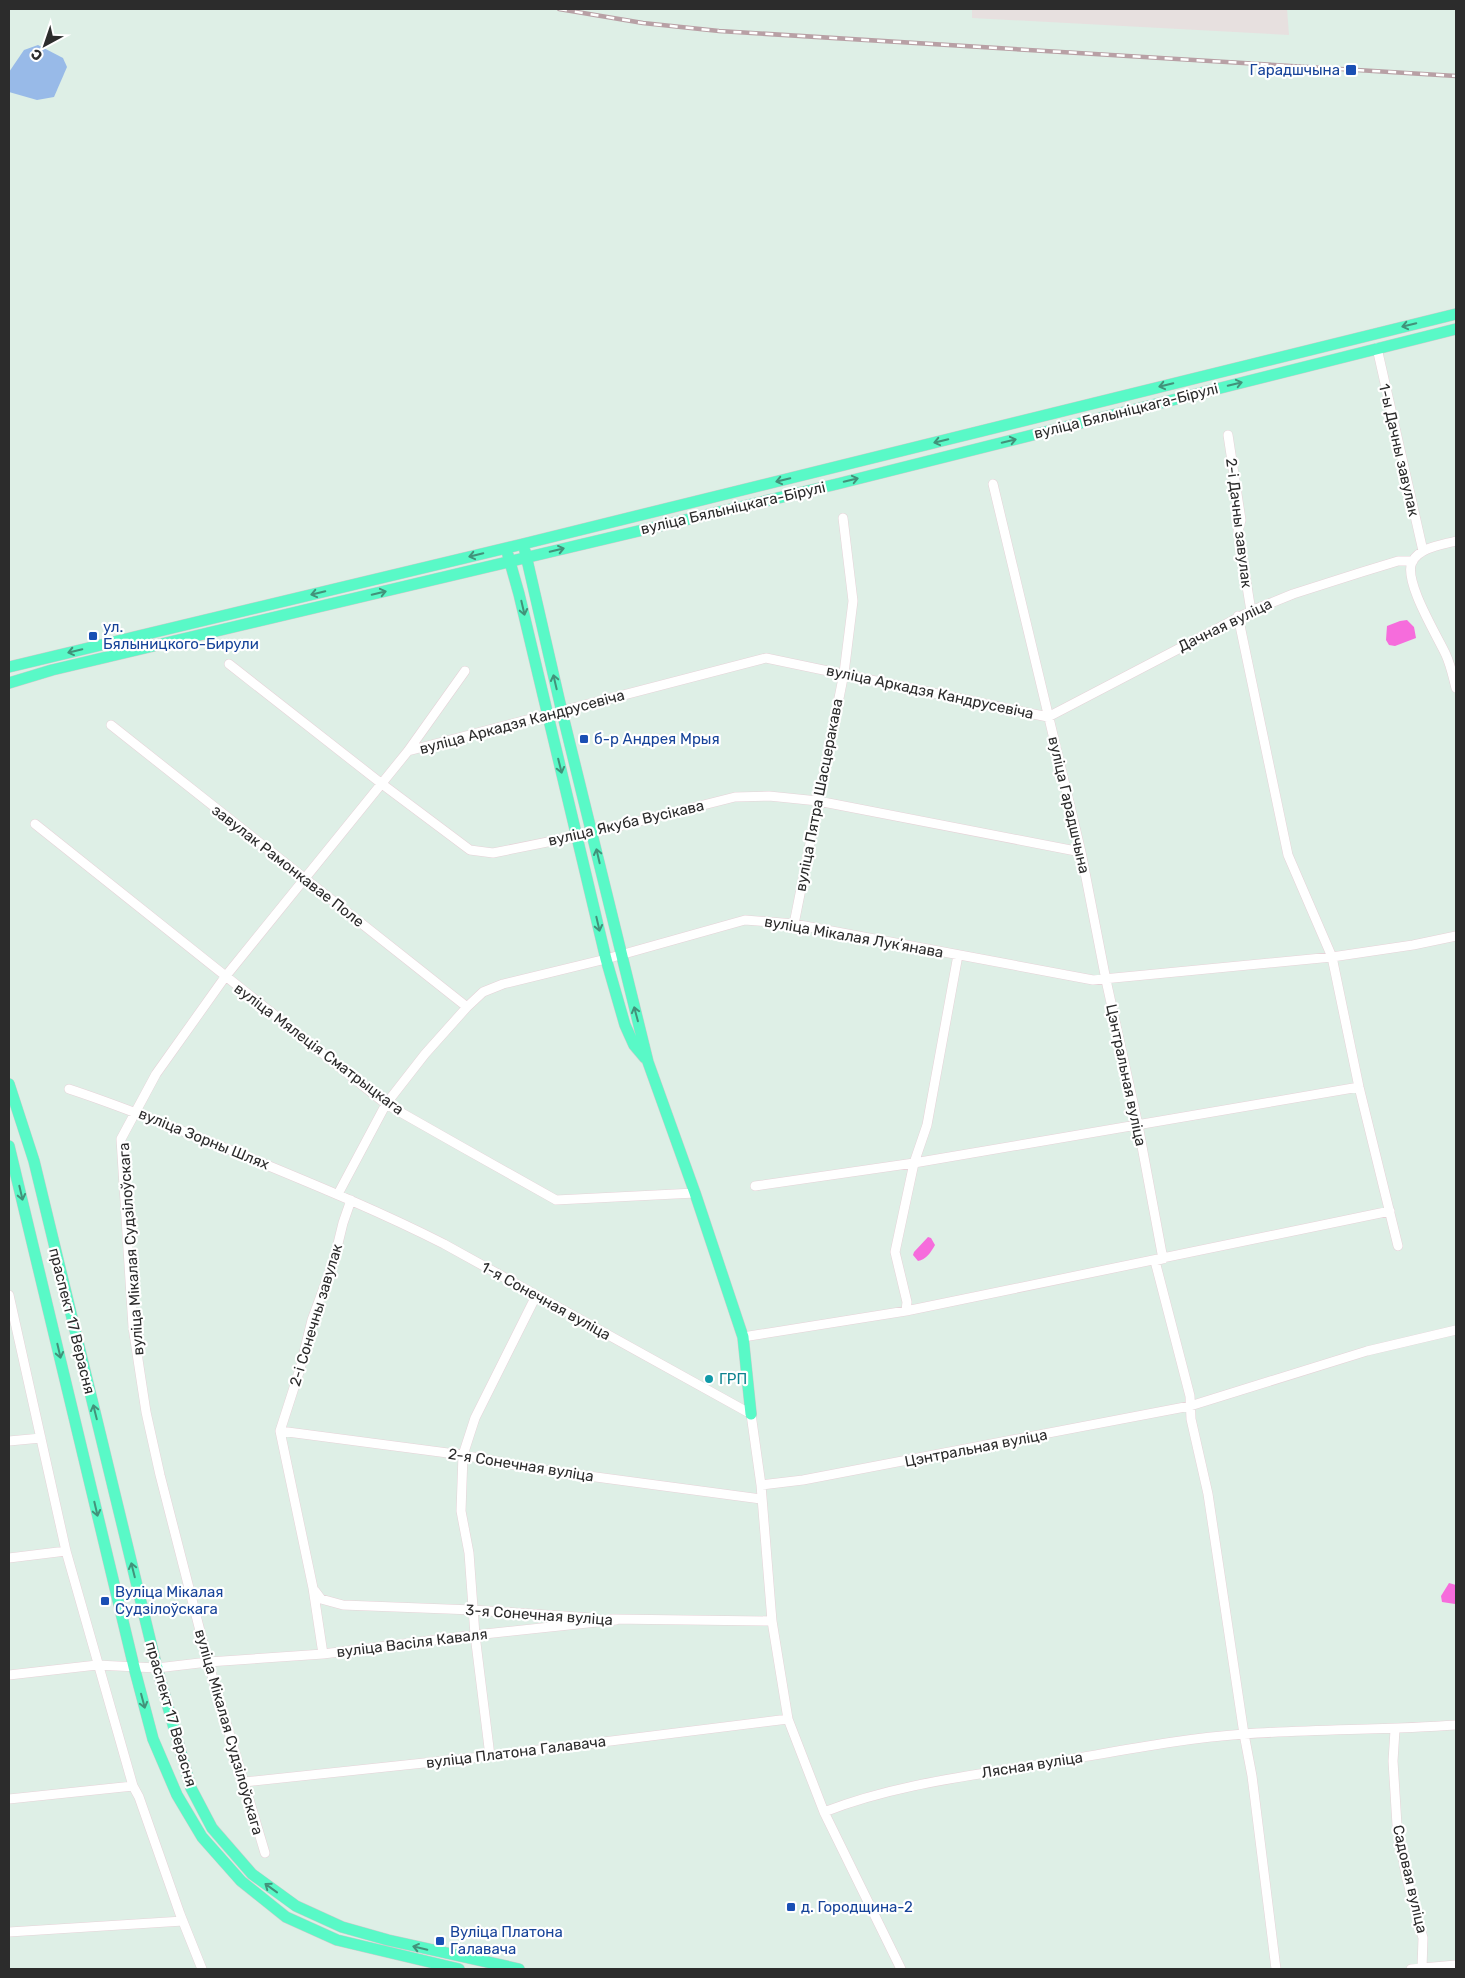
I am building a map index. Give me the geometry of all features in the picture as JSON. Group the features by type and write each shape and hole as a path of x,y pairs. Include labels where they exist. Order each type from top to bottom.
{"main road":[{"name":"вуліца Бялыніцкага-Бірулі","path":"9,667 523,544 1456,314"},
{"name":"вуліца Бялыніцкага-Бірулі","path":"9,683 52,670 837,484 1456,328"},
{"path":"523,544 620,955 648,1062 695,1192 743,1337 751,1414"},
{"path":"506,548 520,594 606,959 625,1025 634,1045 648,1062"},
{"name":"праспект 17 Верасня","path":"9,1084 34,1162 157,1668 191,1788 212,1828 252,1874 296,1906 342,1927 388,1940 519,1969"},
{"name":"праспект 17 Верасня","path":"9,1146 152,1739 177,1795 202,1837 241,1881 286,1917 337,1940 459,1969"}],"street":[{"name":"1-ы Дачны завулак","path":"1376,348 1423,551"},
{"name":"2-і Дачны завулак","path":"1228,435 1241,520 1238,531 1251,610"},
{"name":"вуліца Гарадшчына","path":"993,484 1081,852 1106,980"},
{"name":"вуліца Пятра Шасцеракава","path":"794,924 844,673 854,601 844,518"},
{"path":"1456,541 1423,551 1413,561 1411,566 1411,575 1419,599 1446,656 1456,688"},
{"name":"Дачная вуліца","path":"1048,717 1251,610 1293,594 1380,566 1398,561 1413,561"},
{"path":"1238,616 1288,855 1332,957 1359,1087 1398,1246"},
{"path":"1446,656 1456,654"},
{"name":"вуліца Аркадзя Кандрусевіча","path":"135,1111 156,1074 225,977 408,751 766,658 1048,717"},
{"name":"вуліца Якуба Вусікава","path":"229,664 382,784 470,850 493,853 592,833 735,797 769,796 818,801 1081,852"},
{"path":"408,751 465,671"},
{"name":"завулак Рамонкавае Поле","path":"110,725 467,1007"},
{"name":"вуліца Мялеція Сматрыцкага","path":"35,824 386,1104 556,1200 695,1192"},
{"name":"вуліца Мікалая Лукʼянава","path":"338,1194 386,1104 425,1054 482,992 503,984 606,959 745,920 794,924 1092,980 1332,957 1413,945 1456,936"},
{"path":"906,1311 907,1302 895,1252 914,1163 927,1125 958,955"},
{"name":"Цэнтральная вуліца","path":"1106,980 1138,1125 1159,1260 1190,1396 1191,1419 1208,1494 1244,1734"},
{"path":"755,1186 914,1163 1359,1087"},
{"name":"вуліца Зорны Шлях","path":"69,1089 135,1111 338,1194"},
{"name":"вуліца Мікалая Судзілоўскага","path":"135,1111 121,1138 133,1328 146,1412 160,1475 208,1662 265,1853"},
{"name":"1-я Сонечная вуліца","path":"338,1194 437,1241 751,1414"},
{"name":"2-і Сонечны завулак","path":"280,1431 300,1369 312,1320 334,1260 351,1200"},
{"path":"743,1337 906,1311 1390,1212"},
{"path":"9,1295 66,1551 97,1665 133,1786 139,1797 202,1969"},
{"path":"490,1756 475,1635 470,1561 460,1501 463,1455 475,1418 536,1296"},
{"name":"Цэнтральная вуліца","path":"760,1485 803,1480 1190,1406 1367,1351 1456,1330"},
{"path":"751,1414 760,1485 772,1620 788,1719 824,1812 901,1969"},
{"path":"280,1431 313,1588 323,1654"},
{"name":"2-я Сонечная вуліца","path":"280,1431 463,1455 536,1469 761,1499"},
{"path":"9,1441 40,1438"},
{"path":"9,1558 66,1551"},
{"name":"3-я Сонечная вуліца","path":"313,1588 321,1599 343,1605 473,1610 616,1620 772,1620"},
{"name":"вуліца Васіля Каваля","path":"9,1675 97,1665 157,1668 208,1662 323,1654 616,1620"},
{"name":"вуліца Платона Галавача","path":"244,1782 490,1756 788,1719"},
{"name":"Лясная вуліца","path":"824,1812 854,1800 958,1777 1186,1741 1244,1734 1395,1730 1456,1725"},
{"name":"Садовая вуліца","path":"1395,1730 1393,1761 1397,1832 1406,1875 1423,1938 1422,1968"},
{"path":"1244,1734 1252,1776 1276,1969"},
{"path":"9,1799 133,1786"},
{"path":"9,1932 183,1921"},
{"path":"1411,1969 1456,1965"}],"shaded area":[{"path":"972,9 1287,9 1289,35 972,18"},
{"path":"38,45 63,58 67,67 54,97 37,100 9,92 9,72 24,50"},
{"path":"1407,620 1414,627 1416,638 1395,646 1389,645 1386,640 1387,626"},
{"path":"928,1237 931,1238 935,1245 926,1257 918,1261 913,1255 914,1252"},
{"path":"1449,1583 1456,1585 1455,1604 1442,1602 1441,1596"}],"railway":[{"path":"559,9 643,23 719,31 1456,76"}],"place":[{"name":"Гарадшчына","path":"1351,70"},
{"name":"ул. Бялыницкого-Бирули","path":"93,636"},
{"name":"б-р Андрея Мрыя","path":"584,739"},
{"name":"ГРП","path":"709,1379"},
{"name":"Вуліца Мікалая Судзілоўскага","path":"105,1601"},
{"name":"д. Городщина-2","path":"791,1907"},
{"name":"Вуліца Платона Галавача","path":"440,1941"}]}
